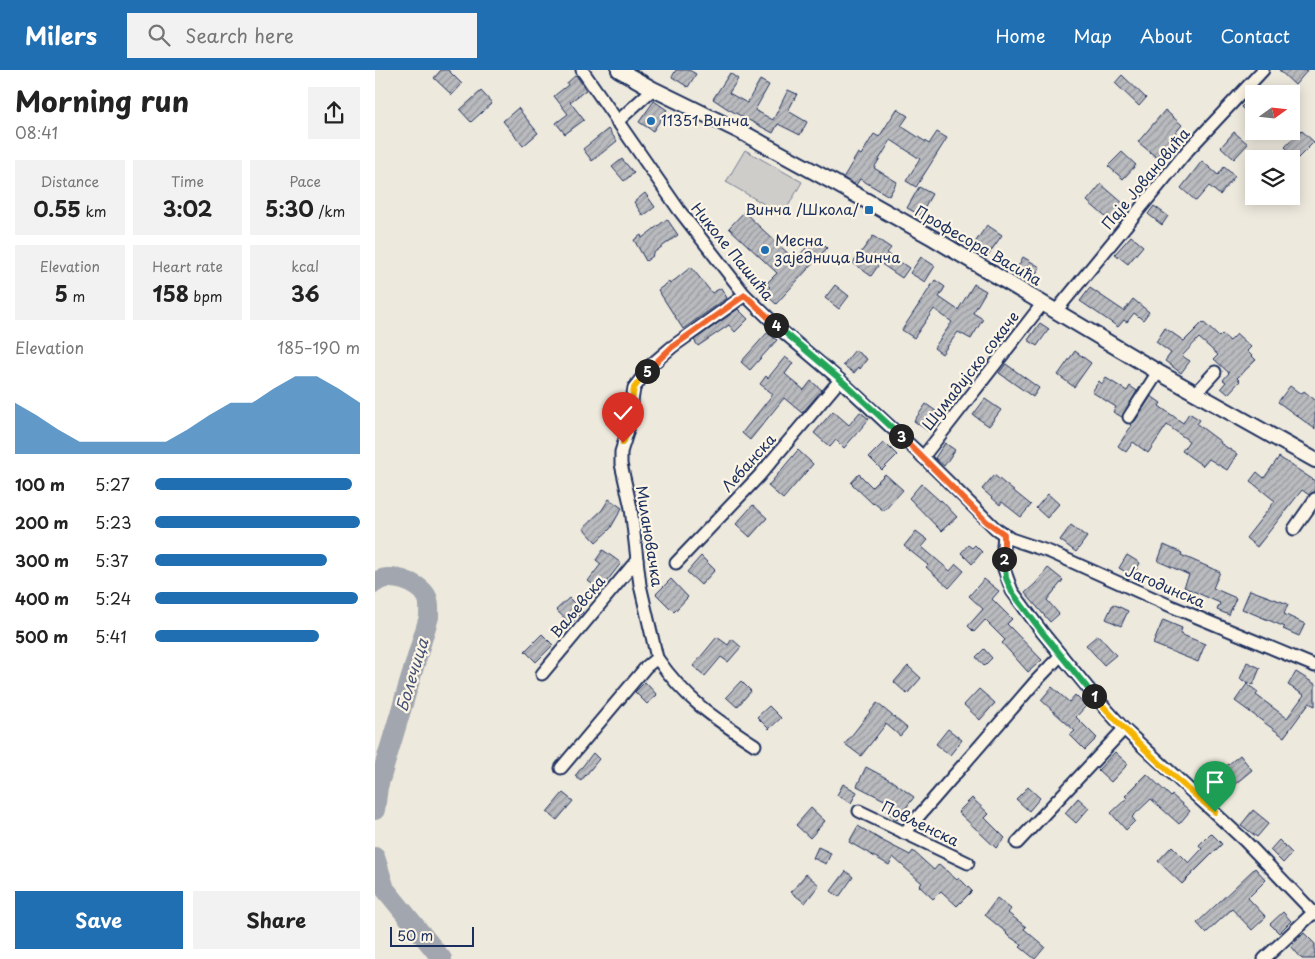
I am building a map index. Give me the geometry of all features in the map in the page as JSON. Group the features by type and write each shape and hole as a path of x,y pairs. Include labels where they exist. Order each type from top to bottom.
{"street":[{"name":"Николе Пашића","path":"582,70 679,210 745,295 782,331 841,380 923,457 987,522 1004,534"},
{"name":"Професора Васића","path":"619,70 653,89 747,135 933,238 1195,394 1315,460"},
{"name":"Паје Јовановића","path":"1057,311 1188,150 1263,70"},
{"path":"617,122 653,89"},
{"name":"Милановачка","path":"657,658 640,585 631,508 621,464 621,452 627,433 634,388 653,364 672,347 745,295"},
{"name":"Шумадијско сокаче","path":"923,457 1043,303"},
{"path":"1129,417 1158,372"},
{"path":"1195,394 1215,372"},
{"name":"Лебанска","path":"676,563 759,476 841,380"},
{"path":"1294,529 1315,499"},
{"path":"1004,534 1004,568 1012,592 1061,655 1124,729 1245,841 1314,913 1264,959"},
{"name":"Јагодинска","path":"1004,534 1018,542 1050,552 1173,607 1315,666"},
{"name":"Ваљевска","path":"542,674 637,560"},
{"path":"904,833 1036,681 1061,655"},
{"path":"561,768 647,667 657,658 669,676 686,695 709,715 755,745"},
{"path":"1017,843 1124,729"},
{"name":"Повљенска","path":"859,811 968,863"}],"shaded area":[{"path":"745,150 802,182 783,215 726,182"}],"building":[{"path":"441,70 448,70 462,84 452,95 434,78"},
{"path":"676,70 689,70 696,74 688,87 672,77"},
{"path":"1279,70 1308,70 1295,85"},
{"path":"730,73 738,79 729,93 747,103 760,80 769,85 755,110 773,120 788,90 797,94 788,111 807,122 800,135 778,124 773,133 713,99"},
{"path":"576,75 586,90 570,102 584,120 565,134 556,123 568,114 554,96 568,85 567,83"},
{"path":"1122,75 1146,98 1139,106 1115,83"},
{"path":"481,91 492,103 471,122 460,110"},
{"path":"654,101 667,110 653,131 639,122"},
{"path":"518,108 538,133 523,146 503,121"},
{"path":"897,109 908,116 901,126 929,144 937,132 947,138 916,187 906,181 920,159 891,140 874,168 897,182 889,196 860,179 856,185 843,178 858,153 861,155 874,134 879,137"},
{"path":"1165,110 1182,125 1156,157 1138,142"},
{"path":"608,129 617,141 592,161 583,149"},
{"path":"1300,131 1314,142 1300,156 1300,150 1288,150 1285,147 1292,140 1300,140"},
{"path":"1234,132 1248,144 1234,159 1221,147"},
{"path":"1122,152 1136,165 1123,179 1108,166"},
{"path":"622,159 634,173 624,181 612,167"},
{"path":"1202,161 1218,175 1224,167 1235,176 1220,195 1209,186 1196,201 1181,188"},
{"path":"1101,184 1124,204 1110,221 1087,201"},
{"path":"919,187 932,194 920,215 907,208"},
{"path":"645,193 655,207 643,216 634,202"},
{"path":"1154,206 1168,216 1162,225 1148,214"},
{"path":"744,212 795,260 816,237 827,248 776,304 764,293 770,287 766,284 777,273 729,228"},
{"path":"667,219 678,235 652,254 653,256 646,261 634,240 641,235 642,238"},
{"path":"987,225 1002,235 986,258 972,247"},
{"path":"873,236 891,248 887,253 909,268 902,278 880,263 871,276 853,263"},
{"path":"1131,236 1143,246 1128,264 1115,254"},
{"path":"921,257 935,266 925,282 910,273"},
{"path":"1023,257 1040,267 1031,284 1014,274"},
{"path":"691,267 712,293 721,288 727,298 683,329 658,290 669,282 670,284"},
{"path":"935,280 945,287 939,297 958,310 974,284 986,291 973,313 983,319 971,339 958,332 942,354 934,348 952,322 934,309 914,338 902,330"},
{"path":"835,285 849,296 839,309 825,298"},
{"path":"1090,288 1124,311 1133,299 1149,312 1143,320 1134,313 1127,322 1124,320 1118,327 1080,301"},
{"path":"738,309 748,319 735,332 729,325 698,346 694,340"},
{"path":"1203,322 1219,337 1222,334 1230,341 1237,334 1251,347 1247,351 1256,360 1237,378 1240,381 1228,394 1221,388 1226,382 1223,380 1229,373 1214,359 1218,355 1199,338 1182,356 1190,361 1181,373 1165,361 1171,353 1156,342 1165,328 1184,341"},
{"path":"1040,323 1049,329 1037,346 1028,340"},
{"path":"767,333 777,340 750,370 741,362"},
{"path":"855,350 867,359 860,369 859,367 854,373 843,365"},
{"path":"1075,351 1091,363 1074,387 1058,375"},
{"path":"785,357 793,363 785,374 804,390 811,381 822,390 802,413 784,398 750,440 742,433 773,394 760,384 766,376 768,378"},
{"path":"1006,364 1039,388 1033,397 999,373"},
{"path":"1106,378 1127,391 1130,386 1137,391 1122,417 1113,412 1116,407 1092,392 1099,381 1102,384"},
{"path":"1290,386 1301,394 1304,391 1315,400 1315,429 1278,402"},
{"path":"1151,396 1161,403 1159,406 1183,423 1189,413 1200,420 1197,424 1237,454 1227,470 1209,459 1203,466 1182,451 1189,441 1167,425 1148,453 1133,442 1126,452 1118,446"},
{"path":"985,399 1001,410 989,426 973,415"},
{"path":"926,404 940,414 928,431 914,421"},
{"path":"613,407 623,413 619,426 606,419"},
{"path":"833,411 849,425 860,412 869,419 844,448 836,440 830,447 814,433"},
{"path":"884,442 897,455 882,470 869,457"},
{"path":"945,443 955,450 944,466 935,458"},
{"path":"798,450 813,464 783,499 768,486"},
{"path":"1279,457 1315,481 1315,492 1309,495 1302,490 1257,547 1246,538 1275,501 1250,481 1257,472 1264,478"},
{"path":"859,474 872,487 885,474 903,490 884,511 873,504 851,483"},
{"path":"994,475 1031,505 1021,517 1002,502 1000,505 982,489"},
{"path":"921,484 941,500 957,517 941,531 909,498"},
{"path":"1048,494 1059,504 1047,518 1036,508"},
{"path":"609,499 622,508 610,529 596,542 583,528 602,510"},
{"path":"753,505 767,518 750,537 736,524"},
{"path":"1071,525 1087,537 1076,552 1060,540"},
{"path":"916,531 928,540 922,547 950,571 956,564 964,571 949,588 926,567 928,565 904,546"},
{"path":"968,545 972,548 975,545 982,552 972,564 961,553"},
{"path":"1164,545 1182,553 1181,555 1220,572 1213,588 1236,598 1229,615 1217,610 1220,603 1184,587 1189,575 1158,561"},
{"path":"603,550 621,563 600,590 588,581 601,564 596,560"},
{"path":"1127,555 1140,563 1133,576 1119,568"},
{"path":"701,556 715,570 701,585 687,572"},
{"path":"1048,568 1063,580 1047,600 1059,614 1050,622 1025,593"},
{"path":"671,579 688,597 674,612 656,594"},
{"path":"984,579 999,591 992,599 1012,619 1007,624 1042,660 1028,672 1002,643 1005,640 985,620 974,632 968,626 983,609 969,596"},
{"path":"1250,590 1288,604 1284,614 1305,624 1299,636 1283,629 1285,627 1242,609"},
{"path":"569,598 583,612 571,624 556,610"},
{"path":"1113,604 1128,611 1121,626 1106,619"},
{"path":"1163,620 1182,628 1180,634 1205,644 1198,662 1153,644"},
{"path":"542,634 553,645 536,662 525,651"},
{"path":"1098,635 1116,655 1104,665 1086,645"},
{"path":"717,637 728,645 732,639 741,647 728,662 721,657 705,676 693,666"},
{"path":"984,649 992,658 984,666 976,657"},
{"path":"1247,662 1260,668 1253,685 1240,679"},
{"path":"908,666 921,678 907,694 894,682"},
{"path":"1296,672 1315,684 1315,706 1309,703 1284,737 1235,701 1247,684 1258,692 1256,695 1287,718 1304,695 1288,685"},
{"path":"741,681 751,691 737,707 726,697"},
{"path":"645,682 657,695 647,704 635,692"},
{"path":"1052,687 1069,702 1075,695 1086,706 1076,717 1097,738 1085,750 1070,735 1075,731 1041,700"},
{"path":"979,689 995,703 980,720 964,705"},
{"path":"877,703 907,728 900,736 886,724 861,756 845,744"},
{"path":"769,706 781,718 769,729 757,717"},
{"path":"948,729 962,740 950,755 936,744"},
{"path":"1115,752 1128,764 1111,782 1098,770"},
{"path":"593,753 599,759 581,781 575,776"},
{"path":"1240,755 1252,770 1215,803 1201,790 1212,778"},
{"path":"866,767 892,781 914,797 897,820 887,812 892,804 857,786"},
{"path":"1147,774 1171,797 1172,795 1190,811 1179,824 1151,799 1132,817 1135,821 1126,830 1111,813 1127,798 1125,796"},
{"path":"843,784 857,792 851,803 837,795"},
{"path":"1028,787 1040,798 1029,811 1016,799"},
{"path":"563,793 573,801 557,820 547,812"},
{"path":"972,798 989,814 985,818 1005,838 996,848 958,812"},
{"path":"1078,798 1089,808 1076,823 1065,813"},
{"path":"811,808 825,821 810,838 796,825"},
{"path":"1253,810 1269,823 1257,837 1241,825"},
{"path":"858,826 910,855 913,851 934,870 939,864 957,880 959,878 972,891 957,906 941,891 933,899 919,886 922,883 893,857 889,865 849,842"},
{"path":"1211,833 1222,844 1182,884 1158,861 1172,846 1189,863 1202,849 1199,845"},
{"path":"1279,840 1292,853 1283,863 1270,850"},
{"path":"818,847 831,853 826,864 813,858"},
{"path":"1255,868 1266,880 1248,898 1266,917 1252,930 1232,909 1206,933 1197,923"},
{"path":"846,871 853,877 839,897 831,891"},
{"path":"806,874 819,885 805,903 791,892"},
{"path":"997,898 1011,909 1008,913 1026,927 1024,929 1045,947 1035,959 1020,947 1022,945 1006,934 985,915"},
{"path":"1283,912 1291,921 1279,933 1270,924"},
{"path":"1304,933 1315,944 1315,959 1302,959 1291,946"}],"waterway":[{"name":"Болечица","path":"375,583 387,578 395,578 411,583 423,592 429,604 429,617 378,787 375,810"},
{"name":"Болечица","path":"375,857 385,889 442,959"}],"place":[{"name":"11351 Винча","path":"651,121"},
{"name":"Винча /Школа/","path":"869,210"},
{"name":"Месна заједница Винча","path":"765,250"}],"route":[{"path":"623,443 627,433 634,388 640,379 672,347 745,295 782,331 841,380 923,457 987,522 1004,534 1004,568 1006,578 1012,592 1042,632 1091,693 1124,729 1215,812"}]}
